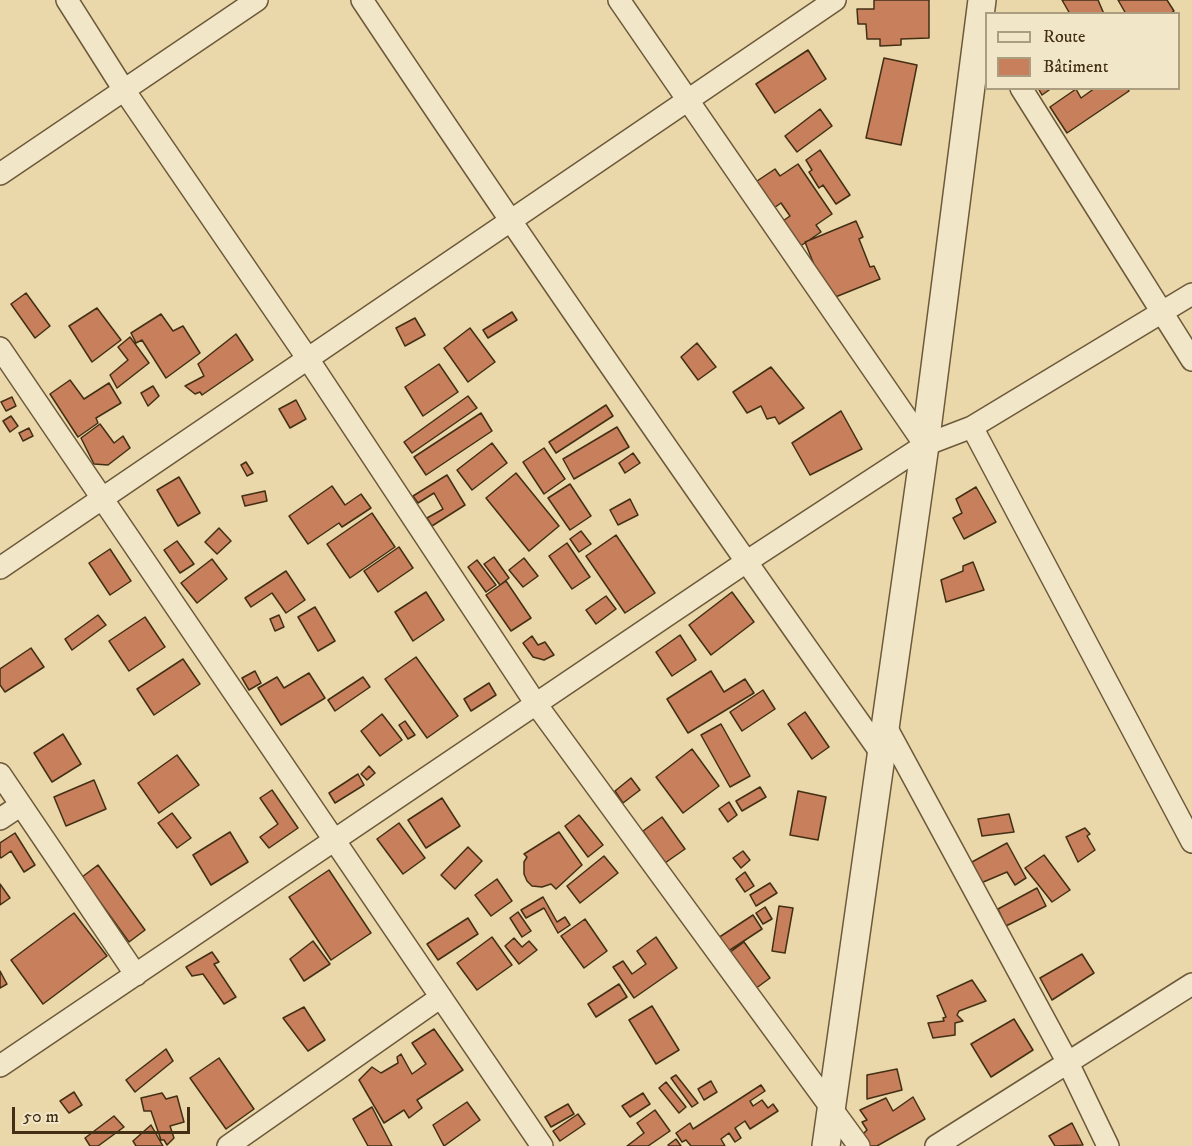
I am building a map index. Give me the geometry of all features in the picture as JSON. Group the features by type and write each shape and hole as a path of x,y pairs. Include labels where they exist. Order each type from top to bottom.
{"street":[{"path":"67,0 124,90 308,359 537,704 859,1146"},
{"path":"0,174 257,0"},
{"path":"362,0 510,222 881,753"},
{"path":"619,0 925,445"},
{"path":"0,568 835,0"},
{"path":"826,1146 925,445 982,18"},
{"path":"1022,90 1192,360"},
{"path":"0,1066 746,562 925,445 972,427 1192,294"},
{"path":"0,348 542,1146"},
{"path":"972,427 1192,842"},
{"path":"885,725 1068,1063 1108,1146"},
{"path":"0,774 136,975"},
{"path":"0,819 21,805"},
{"path":"936,1146 1192,984"},
{"path":"241,1142 441,997"}],"building":[{"path":"874,0 929,0 929,38 901,39 901,45 880,46 880,39 867,39 866,24 858,24 857,9 874,9"},
{"path":"1062,0 1098,0 1103,12 1069,12"},
{"path":"1118,0 1167,0 1174,11 1173,12 1125,12"},
{"path":"808,50 826,79 775,113 756,84"},
{"path":"884,58 917,65 901,145 866,138"},
{"path":"1039,90 1049,90 1042,95"},
{"path":"1075,90 1081,98 1092,90 1129,91 1067,133 1050,107"},
{"path":"820,109 832,126 797,152 785,136"},
{"path":"820,150 850,195 836,204 823,185 819,188 809,172 812,170 806,160"},
{"path":"798,164 832,214 816,225 821,232 796,249 780,223 790,216 781,203 771,210 754,183 775,169 780,176"},
{"path":"856,221 863,237 859,239 870,267 874,266 880,279 828,300 805,242"},
{"path":"26,293 50,326 35,338 11,304"},
{"path":"97,308 121,340 92,362 69,326"},
{"path":"512,312 517,320 488,338 483,330"},
{"path":"161,314 173,331 183,326 200,353 166,378 142,340 136,343 131,333"},
{"path":"415,318 425,335 405,346 396,328"},
{"path":"470,328 495,362 468,382 444,348"},
{"path":"236,334 253,360 202,395 200,392 195,394 185,386 204,376 198,364"},
{"path":"130,337 149,363 117,388 110,375 128,360 118,347"},
{"path":"697,343 716,367 698,380 681,357"},
{"path":"439,364 458,392 423,416 405,387"},
{"path":"771,367 804,408 779,424 775,417 767,419 761,406 747,413 733,392"},
{"path":"70,380 84,399 109,383 121,403 96,418 98,423 78,437 50,394"},
{"path":"153,386 159,396 148,406 141,393"},
{"path":"468,396 477,408 412,453 404,442"},
{"path":"12,397 16,406 6,411 1,402"},
{"path":"296,400 306,419 290,428 279,409"},
{"path":"606,405 613,416 556,453 549,442"},
{"path":"841,411 862,449 810,475 792,443"},
{"path":"481,413 492,431 426,475 414,457"},
{"path":"11,416 18,426 10,432 3,421"},
{"path":"100,424 114,443 123,436 130,448 108,465 94,464 81,438"},
{"path":"617,427 629,447 574,479 563,459"},
{"path":"29,428 33,436 23,441 19,433"},
{"path":"492,443 507,463 472,490 457,470"},
{"path":"544,448 565,479 544,494 523,462"},
{"path":"633,453 640,463 625,473 619,463"},
{"path":"246,462 253,473 247,476 241,465"},
{"path":"516,473 559,526 529,551 486,498"},
{"path":"447,475 465,505 432,526 427,518 443,509 434,493 418,503 413,496"},
{"path":"179,477 200,513 178,526 157,490"},
{"path":"570,484 591,516 570,530 548,498"},
{"path":"332,486 345,505 361,494 371,508 342,527 339,523 308,544 289,516"},
{"path":"976,487 996,522 964,539 953,518 962,513 956,499"},
{"path":"265,491 267,501 245,506 242,496"},
{"path":"630,499 638,515 618,525 610,510"},
{"path":"372,513 395,547 350,578 327,544"},
{"path":"219,528 231,541 217,554 205,542"},
{"path":"581,531 591,544 579,552 570,539"},
{"path":"616,535 655,593 625,613 586,556"},
{"path":"177,541 194,564 180,573 164,550"},
{"path":"567,543 590,577 572,589 549,556"},
{"path":"399,547 413,568 378,592 364,571"},
{"path":"110,549 131,581 110,595 89,563"},
{"path":"494,557 509,578 500,585 484,564"},
{"path":"524,558 538,576 523,587 509,570"},
{"path":"212,559 227,579 197,603 181,583"},
{"path":"477,560 496,585 486,592 468,567"},
{"path":"973,562 984,590 946,602 941,580 963,571 963,566"},
{"path":"286,571 305,600 286,613 272,593 251,607 245,598"},
{"path":"506,581 531,618 511,631 486,595"},
{"path":"426,592 444,620 413,641 395,612"},
{"path":"732,592 754,622 711,655 689,625"},
{"path":"606,596 616,609 596,624 586,610"},
{"path":"315,607 335,641 318,651 298,617"},
{"path":"98,615 106,625 72,650 65,639"},
{"path":"279,615 284,627 275,631 270,619"},
{"path":"145,617 165,647 129,671 109,641"},
{"path":"680,635 696,660 672,676 656,652"},
{"path":"532,636 538,645 545,642 554,655 544,660 533,657 523,643"},
{"path":"31,648 44,667 5,692 0,685 0,669"},
{"path":"416,657 458,716 427,738 385,679"},
{"path":"183,659 200,684 154,715 137,689"},
{"path":"255,671 261,683 249,690 242,678"},
{"path":"711,671 724,692 745,679 754,693 688,733 667,699"},
{"path":"309,673 325,698 281,725 258,688 277,677 284,688"},
{"path":"363,677 370,687 335,711 328,700"},
{"path":"489,683 496,695 471,711 464,699"},
{"path":"763,690 775,709 742,731 730,712"},
{"path":"805,712 829,747 812,759 788,724"},
{"path":"382,714 402,740 380,756 361,731"},
{"path":"405,721 415,735 408,739 399,725"},
{"path":"721,724 750,776 730,787 701,735"},
{"path":"63,734 81,764 52,782 34,753"},
{"path":"692,749 719,786 683,813 656,777"},
{"path":"177,755 199,785 159,813 138,783"},
{"path":"369,766 375,773 367,780 361,774"},
{"path":"358,774 364,785 335,803 329,793"},
{"path":"631,778 640,790 623,803 615,791"},
{"path":"94,780 106,809 66,826 54,797"},
{"path":"760,787 766,797 742,811 736,801"},
{"path":"272,790 298,828 269,848 260,837 278,824 260,798"},
{"path":"798,791 826,797 818,840 790,835"},
{"path":"442,798 460,826 426,848 408,820"},
{"path":"729,802 737,815 728,822 719,809"},
{"path":"172,813 191,838 177,848 158,823"},
{"path":"1009,814 1014,832 982,836 978,819"},
{"path":"579,815 603,845 588,857 565,826"},
{"path":"662,817 685,849 665,863 643,831"},
{"path":"399,823 425,858 403,874 377,839"},
{"path":"1085,828 1090,834 1087,836 1095,850 1078,862 1066,837"},
{"path":"230,832 248,862 211,885 193,855"},
{"path":"559,832 582,865 556,889 551,884 542,887 532,886 524,874 524,862 527,857 524,854"},
{"path":"15,833 35,865 24,872 11,851 1,858 0,856 0,843"},
{"path":"1007,843 1026,878 1015,885 1007,872 981,883 972,862"},
{"path":"468,847 482,861 455,889 441,875"},
{"path":"743,851 750,860 741,868 733,858"},
{"path":"1044,855 1070,890 1052,902 1025,868"},
{"path":"604,856 618,873 580,903 567,886"},
{"path":"98,865 145,930 129,942 82,877"},
{"path":"329,870 371,933 331,960 289,897"},
{"path":"745,872 754,886 745,892 736,879"},
{"path":"497,879 512,901 491,916 475,895"},
{"path":"770,883 777,893 756,906 750,895"},
{"path":"0,884 10,898 0,905"},
{"path":"1037,888 1046,906 1006,926 998,909"},
{"path":"543,897 557,922 565,917 570,925 558,933 544,908 526,918 521,910"},
{"path":"779,906 793,908 785,953 772,951"},
{"path":"765,907 772,919 763,924 756,913"},
{"path":"518,912 531,931 522,937 510,918"},
{"path":"74,913 107,956 43,1004 11,960"},
{"path":"753,915 762,929 727,952 718,938"},
{"path":"468,918 478,934 438,960 427,944"},
{"path":"585,919 607,951 584,968 561,936"},
{"path":"492,937 512,965 477,990 457,963"},
{"path":"656,937 677,968 634,998 613,967 623,961 632,974 646,964 637,951"},
{"path":"514,938 522,947 529,941 537,950 519,964 505,946"},
{"path":"313,941 330,964 304,981 290,959"},
{"path":"744,942 770,978 755,989 729,953"},
{"path":"212,952 219,962 214,964 236,997 224,1004 203,974 192,976 186,967"},
{"path":"1082,954 1094,973 1052,1000 1040,978"},
{"path":"0,971 7,984 0,988"},
{"path":"972,980 986,1001 959,1011 957,1015 963,1021 955,1023 955,1035 933,1038 928,1023 944,1021 943,1018 946,1017 937,996"},
{"path":"619,984 627,997 596,1017 588,1004"},
{"path":"652,1006 679,1050 656,1064 629,1020"},
{"path":"304,1007 325,1040 308,1051 283,1018"},
{"path":"1014,1019 1033,1050 991,1077 971,1044"},
{"path":"434,1029 463,1070 417,1100 422,1108 409,1118 404,1110 384,1123 359,1080 372,1067 381,1073 398,1063 397,1057 401,1054 412,1074 426,1064 412,1043"},
{"path":"166,1049 173,1061 135,1092 126,1080"},
{"path":"219,1058 254,1109 226,1129 190,1078"},
{"path":"897,1069 902,1090 867,1099 867,1075"},
{"path":"676,1075 698,1103 692,1107 671,1078"},
{"path":"711,1081 717,1092 704,1100 698,1089"},
{"path":"666,1082 686,1107 679,1113 659,1088"},
{"path":"761,1085 765,1091 750,1101 753,1106 762,1100 768,1108 773,1104 778,1111 750,1129 745,1121 735,1128 741,1138 735,1142 729,1133 721,1139 725,1146 691,1146 686,1140 682,1142 676,1133 690,1123 693,1129"},
{"path":"74,1092 82,1105 69,1113 60,1101"},
{"path":"162,1093 166,1099 177,1096 184,1122 170,1126 174,1138 167,1145 164,1140 161,1140 151,1111 144,1111 141,1098"},
{"path":"643,1093 650,1104 630,1117 622,1106"},
{"path":"913,1097 925,1119 877,1146 868,1146 861,1136 867,1130 862,1122 867,1120 860,1110 886,1098 893,1111"},
{"path":"467,1102 480,1120 444,1146 433,1125"},
{"path":"568,1104 574,1114 551,1127 545,1117"},
{"path":"372,1107 392,1146 368,1146 353,1119"},
{"path":"655,1110 670,1131 648,1146 627,1146 644,1133 637,1123"},
{"path":"578,1114 585,1124 560,1141 553,1131"},
{"path":"114,1116 124,1127 98,1146 90,1146 85,1138"},
{"path":"1072,1123 1083,1145 1055,1146 1049,1136"},
{"path":"151,1125 163,1146 136,1146 133,1141"},
{"path":"676,1139 681,1146 668,1145"}]}
